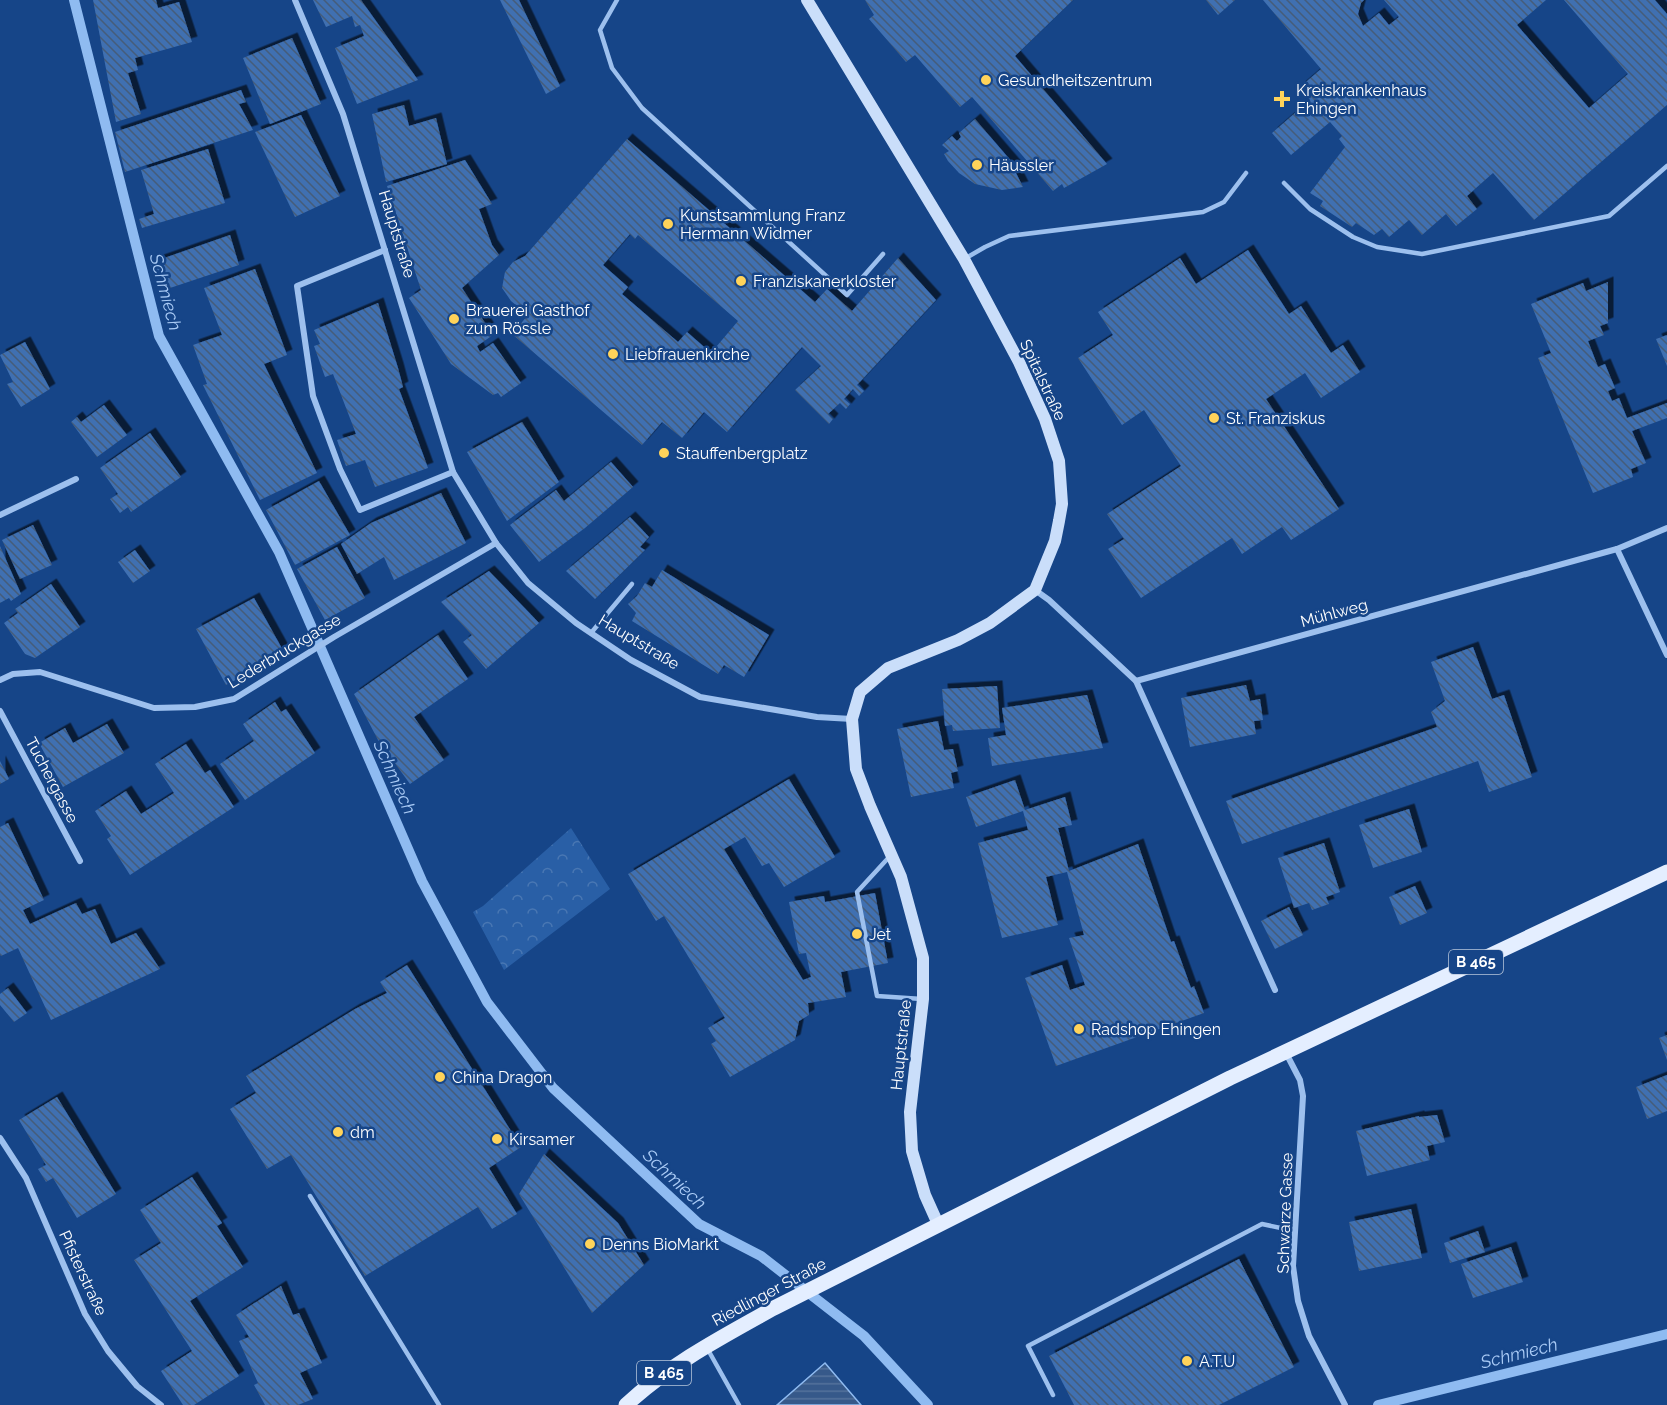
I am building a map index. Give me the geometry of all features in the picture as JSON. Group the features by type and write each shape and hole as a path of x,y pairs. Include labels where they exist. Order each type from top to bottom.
{"main road":[{"name":"B 465","path":"938,1224 1285,1052 1667,872"},
{"name":"Riedlinger Straße","path":"626,1405 651,1381 706,1345 938,1224"}],"street":[{"name":"Hauptstraße","path":"295,0 343,114 453,472 496,543 528,583 591,633 631,660 700,697 817,717 852,719 856,769 901,877 923,958 923,999 910,1112 912,1151 925,1195 938,1224"},
{"name":"Spitalstraße","path":"807,0 964,259 1019,362 1044,419 1059,461 1062,504 1055,541 1035,590"},
{"path":"385,250 297,286 314,396 340,469 360,510 453,472"},
{"path":"0,515 76,479"},
{"name":"Mühlweg","path":"1136,681 1617,549 1667,528"},
{"name":"Lederbruckgasse","path":"0,680 13,674 40,672 154,708 195,707 234,699 334,637 496,543"},
{"path":"1617,549 1667,655"},
{"path":"852,719 860,692 888,668 958,640 990,623 1035,590 1049,600 1136,681 1275,990"},
{"name":"Tuchergasse","path":"0,711 80,861"},
{"name":"Schwarze Gasse","path":"1285,1052 1300,1080 1303,1096 1293,1266 1298,1301 1309,1335 1345,1405"},
{"name":"Pfisterstraße","path":"0,1138 26,1178 85,1314 108,1352 137,1386 161,1405"}],"lane":[{"path":"617,0 600,30 612,68 642,108 847,295 883,254"},
{"path":"1284,183 1310,208 1353,237 1377,247 1422,254 1609,216 1667,166"},
{"path":"964,259 1009,236 1203,212 1224,202 1246,173"},
{"path":"591,633 632,584"},
{"path":"891,855 857,892 877,996 923,999"},
{"path":"310,1196 439,1405"},
{"path":"1053,1395 1028,1346 1262,1224 1295,1231"},
{"path":"706,1345 739,1405"}],"green space":[{"path":"571,828 610,889 504,970 473,912 483,906"}],"shaded area":[{"path":"825,1363 861,1405 777,1405"}],"building":[{"path":"93,0 156,0 158,8 179,2 192,42 135,58 138,70 128,73 141,114 116,122"},
{"path":"313,0 361,0 418,80 357,104 335,48 364,36 360,25 355,27 352,16 326,27"},
{"path":"500,0 519,0 560,86 546,94"},
{"name":"Gesundheitszentrum","path":"865,0 1073,0 1015,56 1107,164 1064,188 1062,184 1053,191 972,97 960,107 915,55 906,62 869,19 874,15"},
{"path":"1206,0 1235,0 1218,15"},
{"path":"1263,0 1364,0 1358,14 1363,26 1379,13 1389,25 1399,17 1384,0 1546,0 1517,25 1589,108 1628,74 1564,0 1655,0 1667,14 1667,105 1534,220 1493,173 1467,196 1477,209 1456,226 1446,214 1422,235 1409,220 1389,237 1382,229 1374,235 1356,223 1352,227 1320,206 1323,201 1310,193 1345,147 1339,139 1342,136 1330,122 1291,155 1272,133 1310,100 1300,87 1321,69"},
{"path":"292,38 321,104 270,124 243,58"},
{"path":"241,90 246,102 239,104 253,130 125,172 115,132"},
{"path":"404,105 409,126 436,118 447,164 386,182 372,114"},
{"path":"301,115 340,196 295,217 255,132"},
{"path":"975,119 1018,169 1016,173 1023,187 1002,190 975,184 959,173 948,161 944,154 949,151 942,145 952,136 957,141 961,137 959,133"},
{"name":"Franziskanerkloster","path":"627,139 815,302 827,289 852,311 898,258 936,300 857,385 864,391 859,396 853,389 844,399 850,404 846,409 840,403 828,414 833,419 829,424 795,390 821,366 802,347 727,432 704,412 682,438 662,422 642,445 512,334 528,315 511,301 502,288 505,272 513,262 525,256","holes":["630,234 635,239 638,235 738,321 711,353 687,332 678,342 622,294 628,287 603,265"]},
{"path":"208,149 225,203 142,228 139,219 154,214 141,170"},
{"path":"465,160 492,204 479,209 492,245 499,255 462,288 493,335 477,346 480,352 493,343 521,383 501,397 498,393 493,395 451,364 409,298 421,290 387,186"},
{"path":"230,235 239,265 161,291 150,263"},
{"name":"St. Franziskus","path":"1248,250 1289,314 1301,306 1331,353 1343,345 1360,372 1321,398 1305,373 1266,399 1339,509 1291,540 1282,527 1242,554 1232,538 1141,598 1108,549 1124,539 1107,514 1181,466 1144,410 1122,425 1078,358 1113,335 1098,312 1180,258 1196,284"},
{"path":"255,269 287,355 264,364 317,473 260,500 203,385 207,384 193,345 222,335 204,288"},
{"path":"1608,282 1608,323 1600,326 1604,335 1588,341 1598,367 1605,364 1615,388 1608,391 1612,401 1619,398 1627,418 1667,403 1667,418 1632,431 1646,463 1631,469 1633,477 1593,493 1538,358 1551,353 1531,304 1583,283 1586,291"},
{"path":"378,303 403,387 399,389 428,468 375,487 365,460 346,466 337,440 356,434 333,374 325,377 314,346 320,344 314,330"},
{"path":"1667,335 1667,366 1656,339"},
{"path":"25,342 50,389 21,407 7,384 13,382 0,355"},
{"path":"104,405 127,435 97,457 71,422 77,417 81,422"},
{"path":"522,422 559,482 507,521 467,452"},
{"path":"150,433 181,477 131,512 128,507 120,513 110,499 118,494 100,468"},
{"path":"611,462 633,487 585,528 539,562 510,525 556,490 564,501"},
{"path":"319,481 350,535 295,565 266,510"},
{"path":"441,493 466,543 394,580 384,557 357,574 341,544 371,523"},
{"path":"630,517 649,537 640,547 645,550 595,599 566,571"},
{"path":"33,525 52,565 20,579 2,540"},
{"path":"0,546 21,594 11,601 9,598 0,603"},
{"path":"337,547 365,598 325,620 297,569"},
{"path":"135,550 150,571 133,583 118,562"},
{"path":"662,570 769,635 744,677 724,665 718,674 632,621 636,613 628,604 637,596 645,583 652,587"},
{"path":"489,571 539,623 486,669 463,642 472,635 441,602"},
{"path":"51,584 80,627 35,658 25,654 4,623 18,613 15,609"},
{"path":"254,598 285,654 226,685 196,629"},
{"path":"438,635 468,679 414,717 444,760 410,784 378,740 354,694"},
{"path":"1473,647 1492,699 1504,695 1532,777 1489,792 1478,761 1242,844 1226,801 1437,727 1431,712 1445,701 1431,662"},
{"path":"1246,685 1250,701 1260,699 1263,720 1254,721 1256,734 1190,747 1181,698"},
{"path":"997,686 1000,728 953,731 952,725 945,726 942,689"},
{"path":"1087,695 1103,748 992,766 988,738 1006,735 1002,708"},
{"path":"275,702 281,712 286,709 315,753 245,800 220,764 254,741 243,724"},
{"path":"938,721 944,750 953,749 958,771 951,773 954,788 911,797 897,729"},
{"path":"107,724 124,753 63,787 39,743 65,728 73,743"},
{"path":"186,744 205,773 210,770 234,807 130,875 107,839 111,836 95,811 126,791 141,814 174,793 155,764"},
{"path":"0,761 9,779 0,784"},
{"path":"789,779 835,857 784,887 769,863 762,866 745,837 724,849 803,980 811,977 806,953 799,954 789,902 824,896 825,902 875,893 888,963 841,972 846,997 808,1003 809,1015 799,1021 795,1040 730,1077 711,1044 716,1041 708,1028 725,1018 664,916 656,921 628,874"},
{"path":"1015,780 1025,810 1065,797 1072,825 1058,828 1069,871 1138,844 1171,942 1174,941 1191,988 1194,986 1204,1013 1056,1066 1025,978 1062,965 1070,990 1085,985 1069,938 1084,935 1067,872 1046,877 1058,925 1002,938 978,843 1028,830 1023,811 976,827 966,797"},
{"path":"1409,809 1422,852 1373,868 1359,825"},
{"path":"8,823 44,900 23,910 30,924 76,903 82,914 95,909 111,944 136,933 160,969 51,1020 18,948 1,956 0,954 0,827"},
{"path":"1324,843 1340,892 1326,897 1329,904 1312,910 1309,903 1294,908 1278,858"},
{"path":"1415,886 1427,913 1400,925 1389,897"},
{"path":"1289,907 1303,935 1275,949 1261,921"},
{"name":"dm","path":"407,965 521,1147 489,1168 517,1214 492,1229 478,1207 365,1276 291,1155 267,1169 230,1109 256,1093 246,1076 355,1009 387,993 380,982"},
{"path":"8,988 27,1013 14,1022 0,1005 0,994"},
{"path":"1667,1035 1667,1060 1659,1038"},
{"path":"1667,1075 1667,1111 1647,1119 1636,1087"},
{"path":"57,1097 116,1194 77,1218 53,1178 46,1182 38,1169 46,1165 19,1120"},
{"path":"1437,1115 1445,1142 1427,1146 1430,1160 1367,1176 1356,1131 1419,1116"},
{"name":"Denns BioMarkt","path":"544,1154 618,1223 644,1265 592,1313 519,1194"},
{"path":"192,1177 222,1223 217,1226 243,1267 190,1301 239,1376 194,1405 183,1405 161,1371 192,1351 134,1260 161,1243 140,1210"},
{"path":"1411,1209 1422,1258 1359,1271 1349,1222"},
{"path":"1478,1231 1485,1252 1450,1263 1444,1243"},
{"path":"1511,1247 1523,1282 1473,1298 1461,1264"},
{"path":"1239,1259 1294,1367 1219,1405 1074,1405 1049,1356"},
{"path":"281,1286 293,1315 299,1313 322,1363 300,1373 313,1399 298,1405 265,1405 254,1385 258,1383 239,1341 249,1337 236,1315"}],"waterway":[{"name":"Schmiech","path":"74,0 159,336 279,552 422,881 487,1002 553,1088 699,1224 761,1256 864,1336 928,1405"},
{"name":"Schmiech","path":"1378,1405 1667,1334"}],"place":[{"name":"Gesundheitszentrum","path":"986,80"},
{"name":"Kreiskrankenhaus Ehingen","path":"1282,99"},
{"name":"Häussler","path":"977,165"},
{"name":"Kunstsammlung Franz Hermann Widmer","path":"668,224"},
{"name":"Franziskanerkloster","path":"741,281"},
{"name":"Brauerei Gasthof zum Rössle","path":"454,319"},
{"name":"Liebfrauenkirche","path":"613,354"},
{"name":"St. Franziskus","path":"1214,418"},
{"name":"Stauffenbergplatz","path":"664,453"},
{"name":"Jet","path":"857,934"},
{"name":"Radshop Ehingen","path":"1079,1029"},
{"name":"China Dragon","path":"440,1077"},
{"name":"dm","path":"338,1132"},
{"name":"Kirsamer","path":"497,1139"},
{"name":"Denns BioMarkt","path":"590,1244"},
{"name":"A.T.U","path":"1187,1361"}]}
